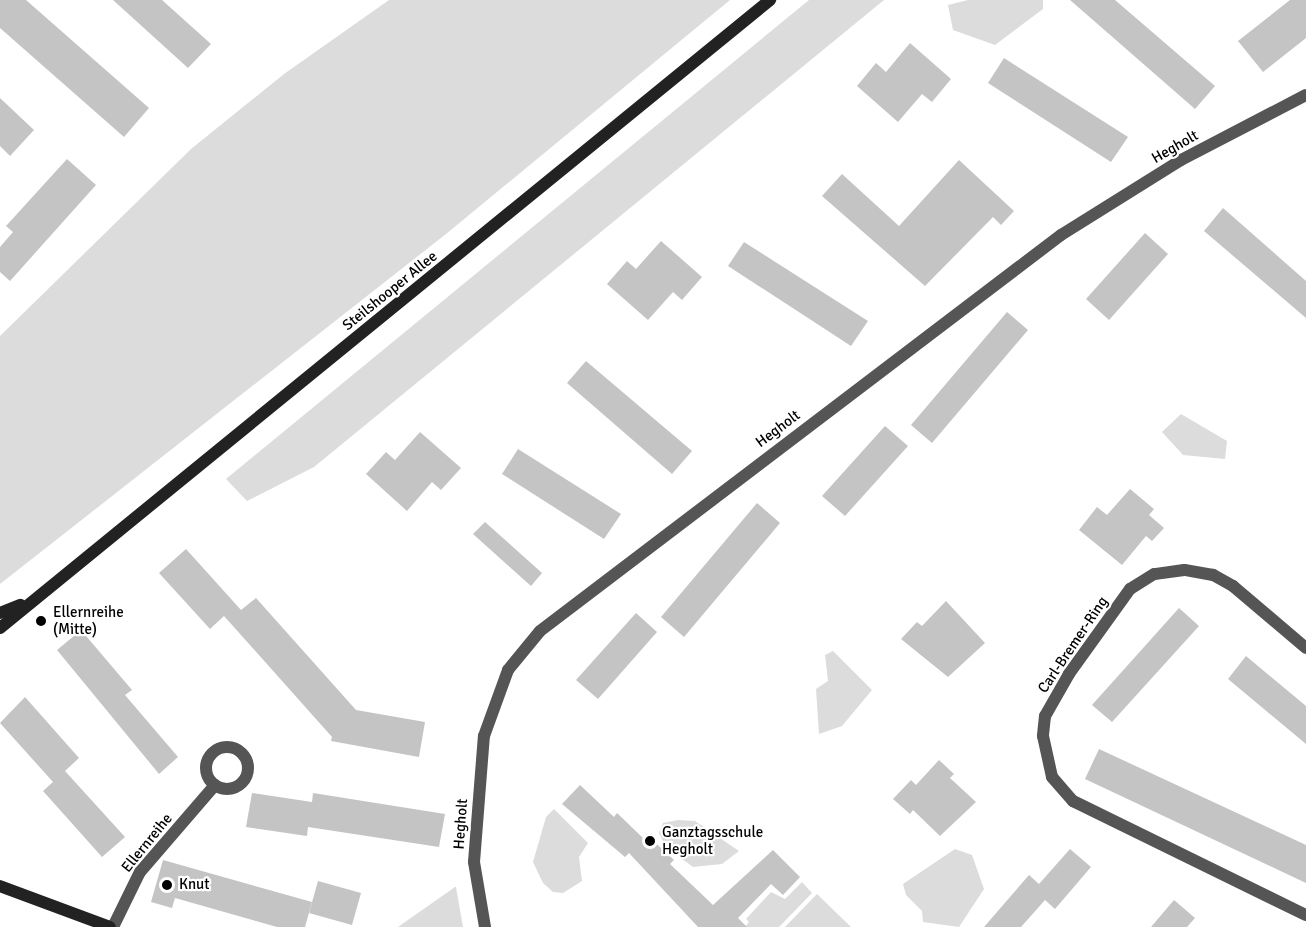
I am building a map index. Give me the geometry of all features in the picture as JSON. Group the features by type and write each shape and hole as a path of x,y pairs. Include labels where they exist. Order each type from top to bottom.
{"main road":[{"name":"Steilshooper Allee","path":"0,628 26,603 770,0"},
{"name":"Steilshooper Allee","path":"0,613 26,603"},
{"name":"Ellernreihe","path":"0,886 111,927"}],"street":[{"name":"Hegholt","path":"485,927 474,862 484,735 508,670 540,631 1060,235 1180,160 1306,95"},
{"name":"Carl-Bremer-Ring","path":"1306,648 1233,586 1213,575 1184,570 1154,574 1130,589 1069,674 1045,716 1043,747 1056,786 1073,801 1306,915"},
{"name":"Ellernreihe","path":"111,927 140,872 215,784"}],"shaded area":[{"path":"389,0 730,0 446,234 0,584 0,336 191,149 284,74"},
{"path":"809,0 884,0 314,467 247,501 226,479"},
{"path":"968,0 1043,0 1043,9 995,45 953,30 948,5"},
{"path":"1181,414 1227,441 1225,459 1183,455 1162,432"},
{"path":"833,651 872,690 842,726 819,734 816,689 828,681 825,655"},
{"path":"554,809 588,843 579,857 582,881 563,893 553,892 543,883 533,862 546,817"},
{"path":"678,820 695,821 739,851 722,864 693,867 666,847 659,833 663,823"},
{"path":"955,849 972,855 984,889 959,927 923,922 922,911 906,895 903,884"},
{"path":"802,882 812,893 779,927 745,927 749,922 746,919 771,892 785,899"},
{"path":"455,887 463,927 398,927"},
{"path":"817,894 851,927 785,927"}],"building":[{"path":"0,0 26,0 149,108 124,137 0,28"},
{"path":"113,0 162,0 211,44 188,68"},
{"path":"1070,0 1115,0 1215,86 1195,109"},
{"path":"1290,0 1306,0 1306,38 1263,72 1238,41"},
{"path":"910,43 951,79 932,102 922,94 898,122 857,86 876,63 886,72"},
{"path":"1004,58 1128,137 1111,162 988,83"},
{"path":"0,98 34,130 10,156 0,146"},
{"path":"67,159 96,185 10,281 0,272 0,247 13,232 6,226"},
{"path":"959,160 1014,211 1001,225 993,217 925,286 822,196 842,174 899,226"},
{"path":"1223,208 1306,281 1306,318 1204,231"},
{"path":"1145,233 1168,254 1109,320 1086,299"},
{"path":"661,241 702,277 682,300 673,292 648,320 607,284 627,261 636,269"},
{"path":"744,242 868,321 851,346 728,266"},
{"path":"1007,312 1028,330 932,443 911,425"},
{"path":"586,361 692,451 672,474 567,383"},
{"path":"885,426 908,446 845,516 822,496"},
{"path":"420,432 461,468 441,490 432,482 407,511 366,474 386,452 395,460"},
{"path":"518,449 621,514 604,539 502,474"},
{"path":"1130,489 1154,509 1149,515 1164,528 1152,541 1146,536 1122,565 1079,530 1097,507 1107,515"},
{"path":"757,503 780,523 684,637 661,617"},
{"path":"485,522 542,573 531,586 473,534"},
{"path":"186,549 241,610 256,598 356,710 425,722 419,757 331,741 332,737 224,616 210,629 159,573"},
{"path":"946,601 985,643 948,677 901,639 917,622 922,626"},
{"path":"1179,608 1199,626 1112,722 1092,705"},
{"path":"636,613 657,632 598,699 576,680"},
{"path":"81,630 132,690 125,695 178,757 159,774 57,650"},
{"path":"1246,656 1306,706 1306,744 1228,679"},
{"path":"25,697 79,758 65,771 125,837 102,857 43,791 53,782 0,723"},
{"path":"1099,749 1306,845 1306,883 1085,779"},
{"path":"939,760 954,774 950,778 976,802 940,836 913,810 910,814 893,799 911,780 916,785"},
{"path":"580,785 614,817 617,813 643,838 646,834 674,860 670,864 713,905 773,850 800,877 783,895 771,884 738,918 747,927 698,927 629,853 625,857 562,804"},
{"path":"252,793 312,802 313,793 445,814 439,847 308,827 307,836 246,827"},
{"path":"1070,849 1091,867 1055,909 1045,900 1021,927 984,927 1029,875 1039,884"},
{"path":"163,860 312,902 305,927 277,927 175,898 172,908 151,902"},
{"path":"318,881 361,893 352,925 309,913"},
{"path":"1174,900 1195,918 1187,927 1151,927"}],"place":[{"name":"Ellernreihe (Mitte)","path":"41,621"},
{"name":"Ganztagsschule Hegholt","path":"650,841"},
{"name":"Knut","path":"167,885"}]}
